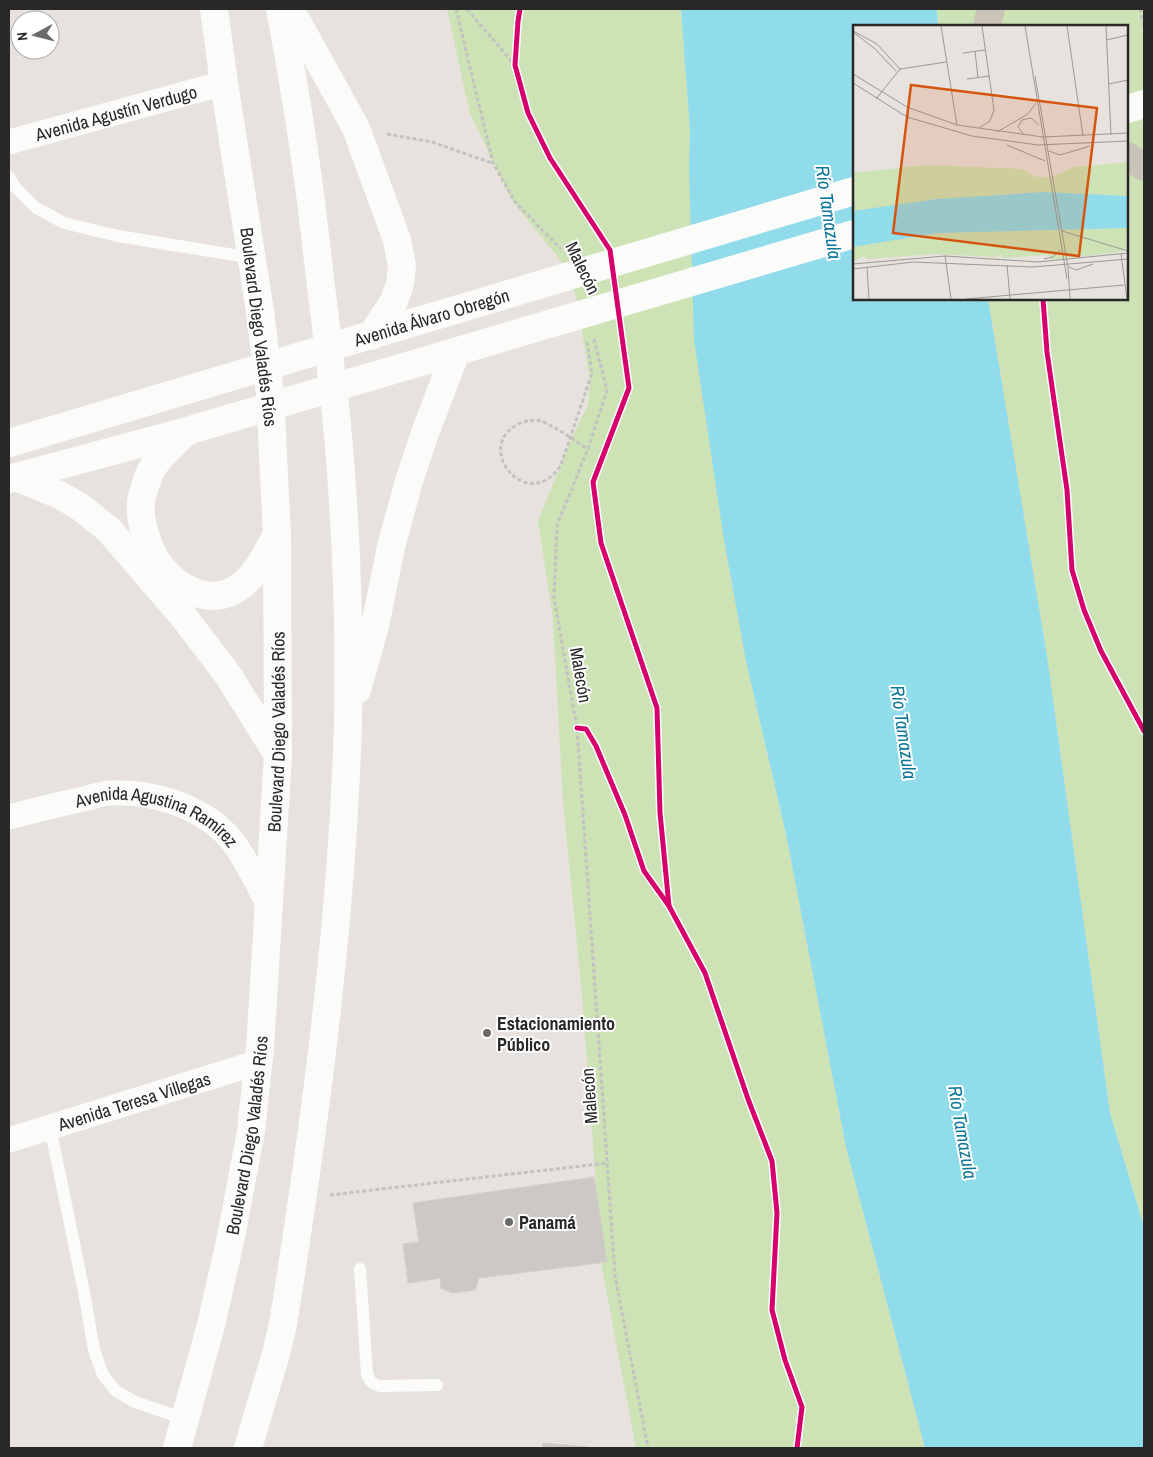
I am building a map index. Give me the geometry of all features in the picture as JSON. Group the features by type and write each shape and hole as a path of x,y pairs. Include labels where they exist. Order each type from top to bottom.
{"main road":[{"name":"Boulevard Diego Valadés Ríos","path":"176,1448 211,1326 231,1237 251,1131 259,1062 278,755 277,534 270,394 260,311 214,9"},
{"path":"248,1448 283,1324 302,1198 322,1050 334,937 348,722 348,602 337,424 310,187 280,9"},
{"path":"290,9 356,128 397,240 402,266 398,293 371,336"},
{"path":"987,25 991,9"},
{"path":"1128,110 1144,104"},
{"path":"1128,155 1144,148"},
{"path":"1128,156 1144,167"},
{"name":"Avenida Álvaro Obregón","path":"9,443 853,191"},
{"path":"13,478 187,431 456,352 588,325 853,234"},
{"path":"348,722 375,626 391,547 409,481 456,352"},
{"path":"187,431 167,450 151,470 141,500 143,527 150,549 160,566 177,582 193,593 206,597 220,596 233,591 257,569 277,534"},
{"path":"13,478 60,495 108,529 183,616 228,674 278,755"}],"street":[{"name":"Avenida Agustín Verdugo","path":"9,142 224,83"},
{"name":"Avenida Agustina Ramírez","path":"9,817 44,807 108,794 152,796 172,802 195,811 228,836 244,859 269,905"},
{"name":"Avenida Teresa Villegas","path":"9,1140 259,1062"}],"lane":[{"path":"9,177 14,186 36,207 64,223 118,236 252,258"},
{"path":"50,1127 94,1350 103,1375 116,1391 135,1402 185,1420"},
{"path":"360,1269 367,1374 370,1382 373,1385 380,1386 437,1386"}],"path":[{"path":"467,9 515,66 518,75"},
{"path":"1140,9 1144,28"},
{"path":"515,66 516,57"},
{"path":"356,128 432,142 493,163"},
{"path":"588,325 592,373 561,465 556,473 538,483 521,481 512,476 505,468 501,458 501,447 507,433 522,422 531,420 542,421 551,426 588,449"},
{"path":"577,728 586,730"},
{"path":"302,1198 607,1163"}],"green space":[{"path":"447,9 681,9 690,131 689,167 724,540 746,661 786,834 846,1147 925,1448 636,1448 602,1268 583,1006 563,802 553,619 538,521 574,433 588,405 590,381 576,295 562,262 513,202 470,114"},
{"path":"937,9 1144,9 1144,1227 1110,1113 1047,656 988,300 1128,300 1128,25 938,25"}],"water":[{"name":"Río Tamazula","path":"681,9 937,9 938,25 853,25 853,300 988,300 1047,656 1110,1113 1144,1227 1144,1448 925,1448 846,1147 786,834 746,661 724,540 694,340 689,167 690,131"}],"building":[{"name":"Panamá","path":"594,1177 607,1262 479,1278 475,1290 452,1293 440,1288 441,1278 408,1283 403,1244 419,1242 413,1203"},
{"path":"543,1443 589,1447 589,1448 542,1448"}],"cycle path":[{"path":"520,9 515,65 528,113 550,158 610,250 629,388 593,482 601,543 657,708 660,813 669,906"},
{"path":"1043,300 1047,352 1067,490 1072,570 1084,610 1101,651 1144,731"},
{"path":"577,728 586,729 596,746 625,815 644,871 669,906 705,973 748,1099 772,1161 777,1213 772,1310 785,1360 802,1407 797,1448"}],"place":[{"name":"Estacionamiento Público","path":"487,1033"},
{"name":"Panamá","path":"509,1222"}]}
